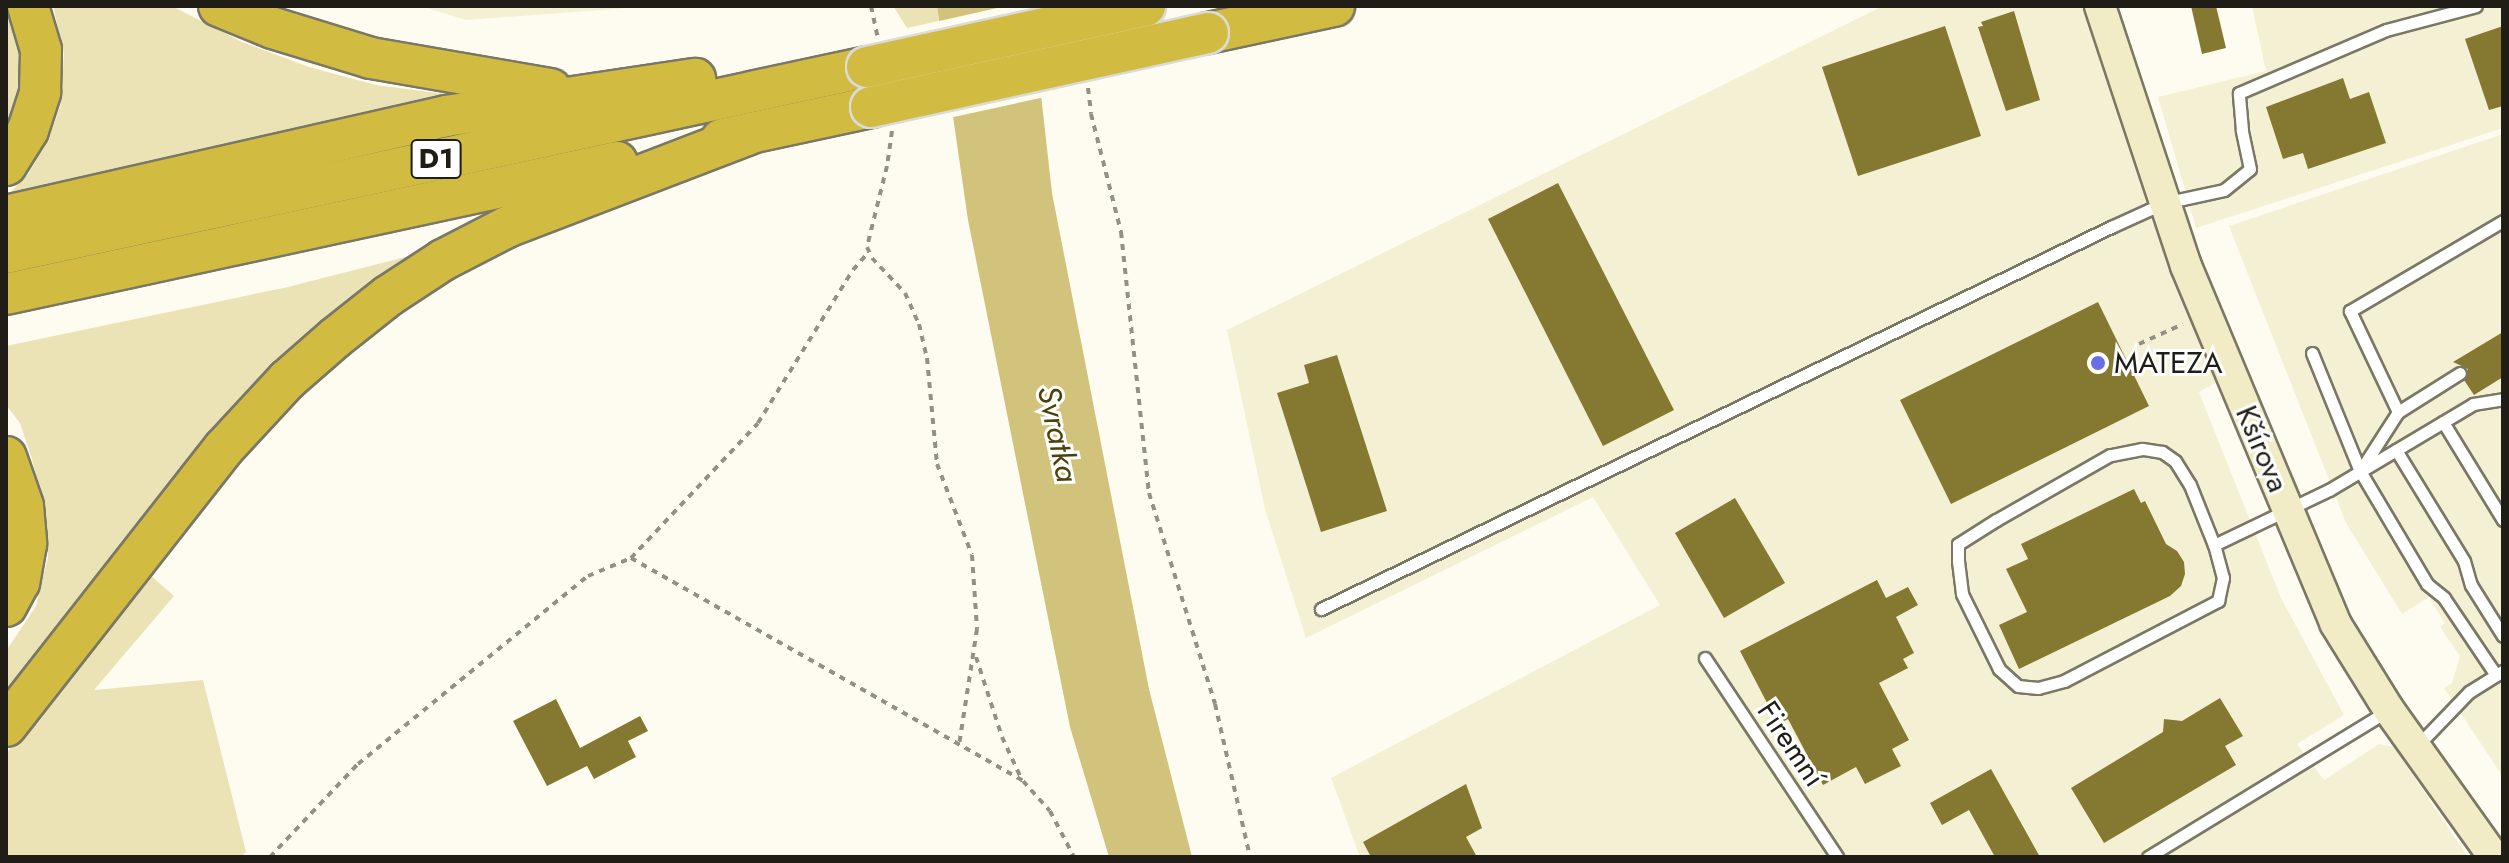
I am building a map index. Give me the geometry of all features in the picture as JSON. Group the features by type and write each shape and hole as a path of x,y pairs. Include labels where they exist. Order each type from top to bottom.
{"highway":[{"path":"6,165 28,130 40,92 41,50 28,6"},
{"path":"219,6 297,36 371,58 577,95"},
{"name":"D1","path":"6,253 872,51 1145,6"},
{"name":"D1","path":"6,294 749,134 882,119 1208,33 1334,6"},
{"path":"6,216 446,116 872,51"},
{"path":"6,726 224,448 287,380 346,330 443,260 507,227 749,134"},
{"path":"6,457 19,486 26,525 19,582 6,606"}],"street":[{"name":"Kšírova","path":"2100,6 2186,266 2335,623 2389,710 2494,857"}],"lane":[{"path":"1321,609 2164,203 2224,190 2250,169 2239,93 2386,30 2476,6"},
{"path":"2398,412 2350,311 2503,221"},
{"path":"2312,353 2360,471 2427,584 2444,598 2500,673 2469,692 2416,747"},
{"path":"2360,471 2398,412 2460,373"},
{"path":"2214,545 2360,471 2473,404 2503,399"},
{"path":"2443,422 2503,520"},
{"path":"2142,449 2162,452 2175,461 2190,485 2214,545 2223,578 2218,601 2064,681 2038,688 2018,686 1999,669 1962,594 1958,544 2110,455 2142,449"},
{"path":"2396,450 2464,561 2471,585 2503,636"},
{"name":"Firemní","path":"1705,658 1837,857"},
{"path":"2148,857 2389,710"}],"path":[{"path":"871,6 872,51"},
{"path":"1087,83 1091,114 1121,232 1149,493 1215,704 1250,857"},
{"path":"270,857 358,764 588,576 631,558 758,423 853,270 868,253 868,238 887,166 882,119"},
{"path":"868,253 905,293 919,324 927,358 937,464 972,555 977,608 975,655 959,745"},
{"path":"2139,344 2192,319"},
{"path":"631,558 1023,781"},
{"path":"975,655 1002,737 1023,781 1050,811 1074,857"}],"shaded area":[{"path":"6,6 22,48 20,87 6,139"},
{"path":"53,6 172,6 242,42 309,67 376,85 483,99 6,197 28,174 48,141 61,104 64,54"},
{"path":"421,6 655,6 466,20"},
{"path":"893,6 937,6 939,21 907,28"},
{"path":"1883,6 2083,6 2153,221 2217,382 2199,392 2281,598 2344,715 2297,744 2324,780 2379,744 2394,747 2468,857 1824,857 1821,854 1815,857 1360,857 1331,778 1660,605 1593,497 1306,638 1265,509 1227,330"},
{"path":"2252,6 2503,6 2503,128 2196,228 2158,97 2266,71"},
{"path":"2503,134 2503,777 2444,688 2452,683 2460,656 2440,627 2445,623 2429,597 2402,614 2346,523 2229,226"},
{"path":"409,256 359,294 204,442 6,694 6,651 36,606 48,557 43,503 32,459 20,423 6,405 6,346 288,287"},
{"path":"149,574 174,596 94,690 203,680 246,852 241,857 6,857 6,754"}],"water":[{"name":"Svratka","path":"937,6 1031,6 1052,193 1149,689 1192,857 1109,857 1070,727 968,220"}],"pier":[{"path":"1006,6 1035,6 1045,97 949,118 935,22"}],"building":[{"path":"2191,6 2216,6 2226,48 2202,54"},
{"path":"2014,11 2040,100 2006,111 1978,27 1983,26 1981,22"},
{"path":"1945,26 1981,136 1858,176 1822,67"},
{"path":"2503,26 2503,106 2489,110 2465,39"},
{"path":"2343,78 2350,99 2369,92 2386,143 2308,169 2303,153 2283,159 2266,107"},
{"path":"1558,183 1674,410 1603,446 1488,219"},
{"path":"2098,302 2149,406 1951,504 1900,400"},
{"path":"2503,332 2503,377 2474,395 2464,380 2468,369 2453,362"},
{"path":"1337,355 1387,511 1321,532 1277,393 1309,383 1304,365"},
{"path":"2134,489 2141,503 2145,501 2166,544 2177,551 2184,562 2185,574 2181,586 2170,596 2019,669 1999,625 2027,612 2006,569 2028,559 2021,544"},
{"path":"1735,498 1785,583 1724,618 1675,533"},
{"path":"1877,580 1886,598 1908,587 1918,605 1896,617 1914,653 1903,659 1908,668 1879,683 1909,740 1892,749 1901,766 1865,784 1856,767 1823,785 1788,719 1778,724 1740,651"},
{"path":"2220,698 2243,736 2225,746 2236,765 2104,843 2071,788 2163,732 2164,719 2182,721"},
{"path":"556,699 580,748 640,716 648,731 628,741 636,757 594,779 587,766 547,786 513,721"},
{"path":"1991,769 2040,857 1995,857 1969,810 1942,825 1930,803"},
{"path":"1466,784 1482,828 1466,837 1477,857 1371,857 1363,842"}],"place":[{"name":"MATEZA","path":"2098,363"}]}
